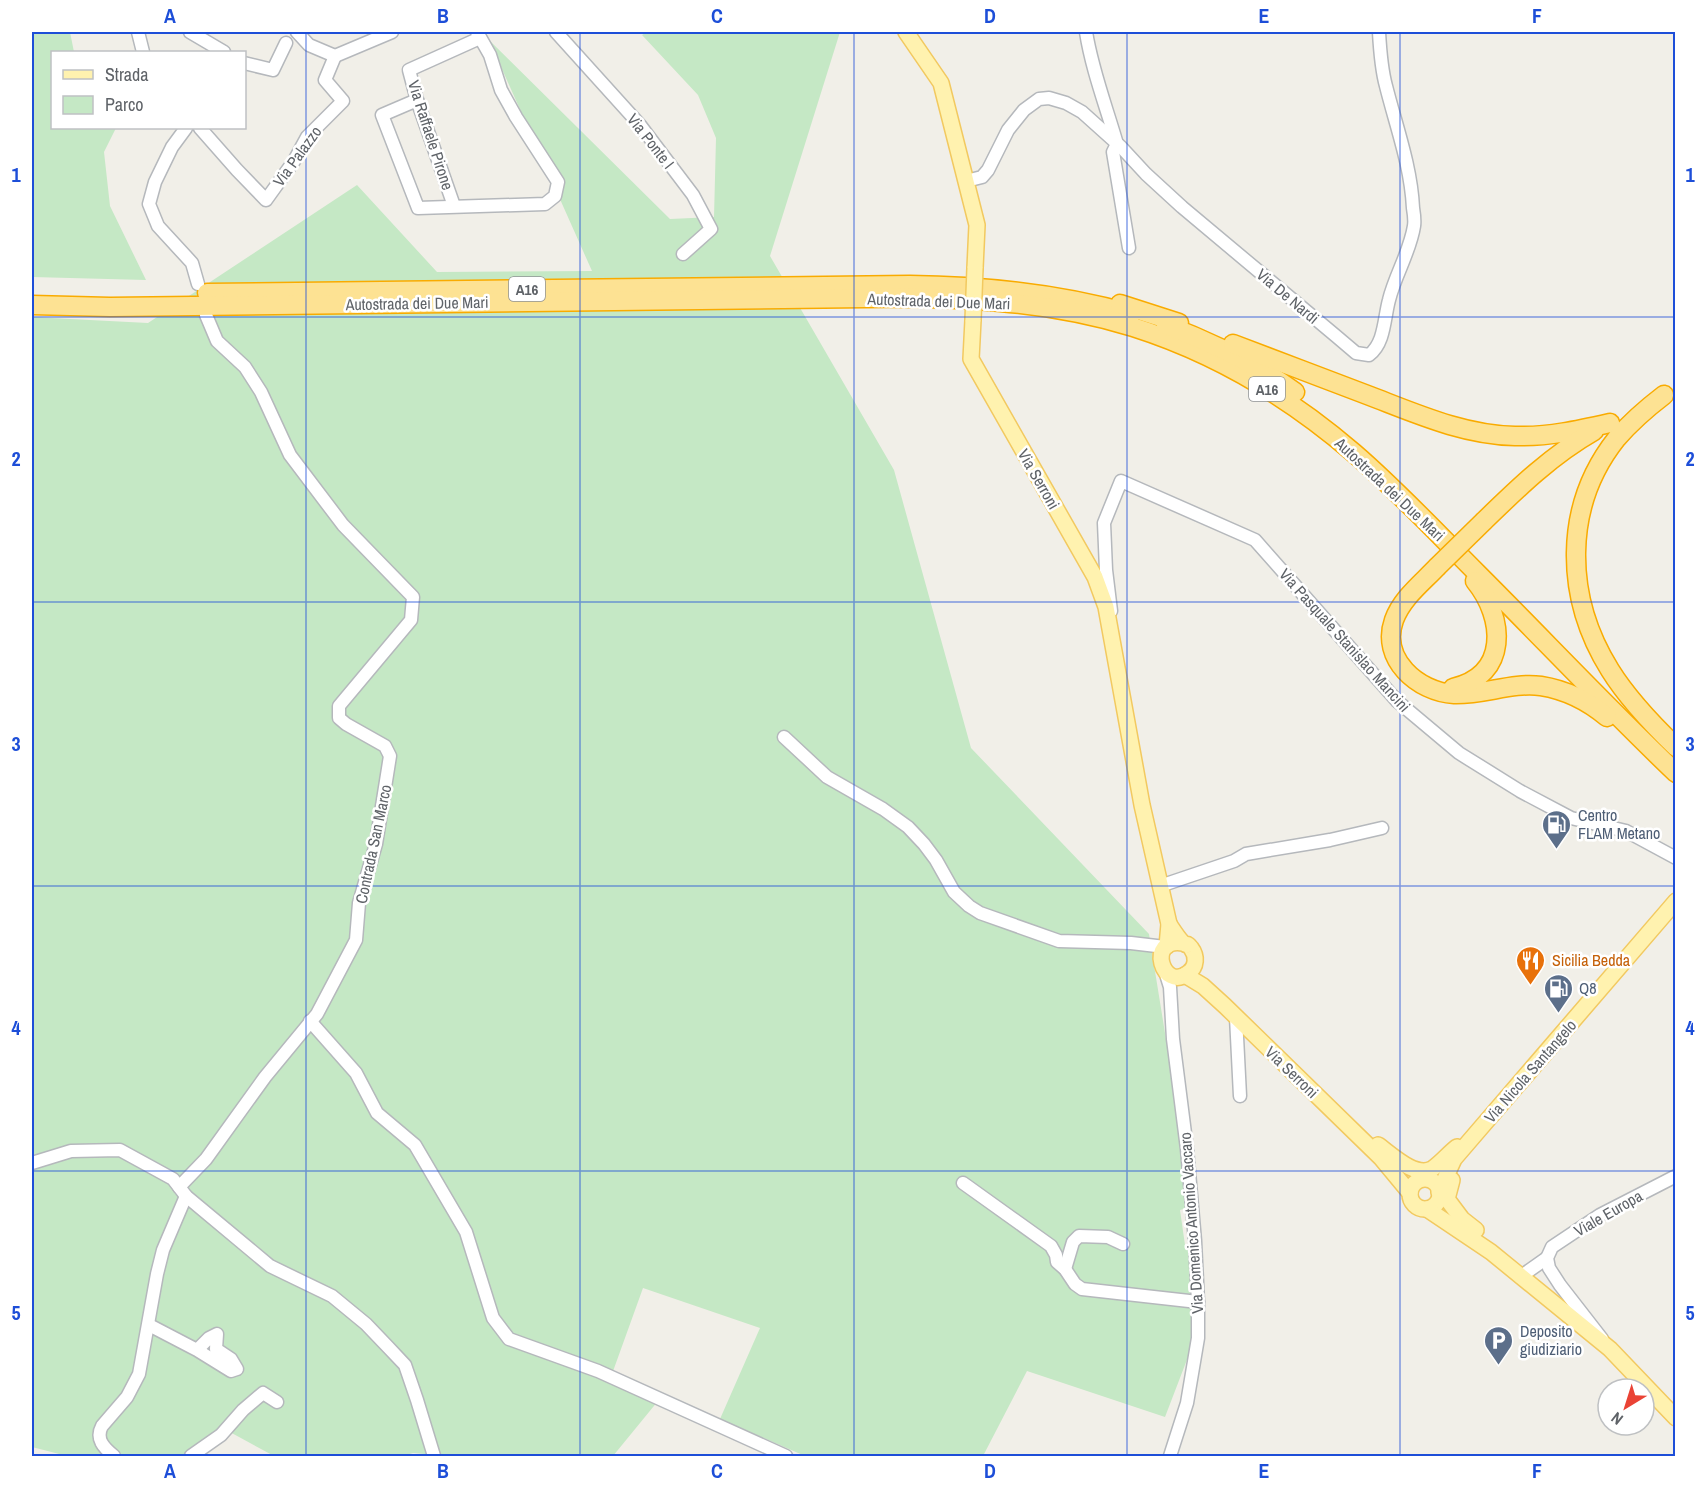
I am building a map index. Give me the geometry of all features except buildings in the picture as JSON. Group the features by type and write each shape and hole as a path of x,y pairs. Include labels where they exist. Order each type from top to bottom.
{"highway":[{"path":"959,286 1001,284 1038,286 1103,299 1171,320 1420,415 1471,431 1502,436 1530,436 1556,434 1610,423"},
{"name":"Autostrada dei Due Mari","path":"32,305 110,307 333,298 721,293 910,285 959,286 1037,293 1101,305 1136,315 1203,340 1237,356 1321,410 1364,445 1416,494 1676,756"},
{"name":"Autostrada dei Due Mari","path":"32,292 333,298"},
{"name":"Autostrada dei Due Mari","path":"721,293 957,298 1035,305 1133,327 1198,352 1262,385 1355,453 1676,773"},
{"path":"1670,392 1579,440 1551,459 1521,485 1418,586 1400,608 1394,620 1392,636 1395,655 1403,669 1416,681 1433,689 1455,694 1513,686 1537,686 1570,694 1595,708 1617,725 1676,783"},
{"path":"1670,392 1626,428 1599,466 1582,509 1576,537 1575,563 1582,608 1602,655 1618,683 1638,708 1676,747"},
{"path":"1306,415 1450,555 1477,584 1489,603 1497,631 1496,648 1490,664 1470,682 1454,687 1433,689"}],"main road":[{"name":"Via Serroni","path":"910,37 941,83 976,225 971,359 1108,603 1114,651 1142,805 1169,924 1183,943 1188,945 1195,954 1182,976 1203,986 1381,1158"},
{"name":"Via Nicola Santangelo","path":"1435,1200 1454,1159 1676,901"},
{"name":"Via Serroni","path":"1162,954 1169,924"},
{"path":"1182,976 1170,975 1162,954 1177,942 1183,943"},
{"path":"1357,1135 1377,1144 1413,1170 1433,1168 1451,1151 1473,1137"},
{"path":"1473,1137 1470,1153 1450,1183 1447,1199 1462,1219 1475,1229 1491,1252"},
{"path":"1381,1158 1408,1176 1435,1184 1435,1200 1465,1234 1491,1252 1610,1349 1676,1418"},
{"path":"1381,1158 1410,1192 1414,1205 1418,1208 1435,1200"},
{"path":"1410,1192 1414,1184 1435,1174 1454,1159"}],"street":[{"path":"138,32 143,51"},
{"path":"190,32 222,51"},
{"path":"297,32 309,45 331,54 392,32"},
{"name":"Via Ponte I","path":"556,32 640,125 693,195 711,229 683,254"},
{"path":"1086,32 1094,71 1117,144 1113,152 1129,248"},
{"name":"Via De Nardi","path":"966,181 982,177 988,170 1008,130 1023,110 1039,99 1049,98 1066,103 1082,112 1182,207 1356,353 1369,355 1378,345 1389,300 1409,247 1414,225 1413,197 1408,167 1385,84 1380,60 1379,32"},
{"path":"417,100 382,115 418,208 545,204 555,196 558,182 501,90 490,55 479,34"},
{"name":"Via Raffaele Pirone","path":"454,206 417,100 409,70 479,34"},
{"path":"246,63 273,70 286,44"},
{"name":"Via Palazzo","path":"201,129 266,200 308,137 344,101 325,80 331,54"},
{"path":"185,129 171,147 155,182 149,204 158,226 192,263 198,284"},
{"name":"Contrada San Marco","path":"182,1192 265,1077 316,1014 356,940 358,903 376,844 390,756 385,746 339,718 339,706 411,620 413,597 343,525 290,455 261,392 245,367 217,341 206,315"},
{"name":"Via Pasquale Stanislao Mancini","path":"1108,603 1104,523 1121,481 1255,540 1397,701 1459,753 1520,791 1570,818 1626,831 1676,858"},
{"path":"784,737 827,777 883,809 908,827 936,860 954,892 980,913 1059,941 1131,943 1162,954"},
{"path":"1160,886 1234,861 1246,854 1330,840 1382,828"},
{"name":"Via Domenico Antonio Vaccaro","path":"1170,1456 1187,1403 1198,1338 1196,1241 1173,1039 1182,976"},
{"path":"1236,1017 1240,1096"},
{"path":"310,1022 357,1073 377,1113 415,1145 466,1232 493,1318 509,1339 598,1371 786,1456"},
{"path":"32,1163 71,1151 120,1150 173,1179 182,1192 270,1266 332,1296 366,1324 405,1365 434,1456"},
{"name":"Viale Europa","path":"1520,1277 1547,1258 1552,1247 1600,1215 1676,1176"},
{"path":"963,1184 1051,1246 1057,1262 1082,1289 1198,1302"},
{"path":"114,1456 105,1449 99,1437 99,1431 127,1396 139,1374 157,1274 182,1192"},
{"path":"1065,1269 1073,1242 1079,1236 1108,1236 1123,1244"},
{"path":"1547,1258 1549,1268 1560,1285 1610,1349"},
{"path":"148,1325 197,1350"},
{"path":"191,1456 221,1435 243,1410 263,1393 277,1402"}],"green space":[{"path":"32,32 70,32 74,51 51,51 51,129 116,129 104,152 110,206 146,280 32,277"},
{"path":"647,32 840,32 770,256 894,470 971,748 1149,934 1180,1126 1188,1208 1180,1210 1185,1245 1194,1253 1193,1344 1165,1417 1027,1371 983,1456 805,1456 720,1419 760,1328 643,1288 612,1374 658,1401 613,1456 447,1456 413,1453 403,1456 274,1456 228,1431 186,1456 67,1456 32,1447 32,317 148,323 357,185 437,272 592,271 489,40 670,219 714,217 716,138 698,95 642,35"}],"place":[{"name":"Centro FLAM Metano","path":"1557,850"},
{"name":"Sicilia Bedda","path":"1531,986"},
{"name":"Q8","path":"1558,1014"},
{"name":"Deposito giudiziario","path":"1499,1366"}]}
